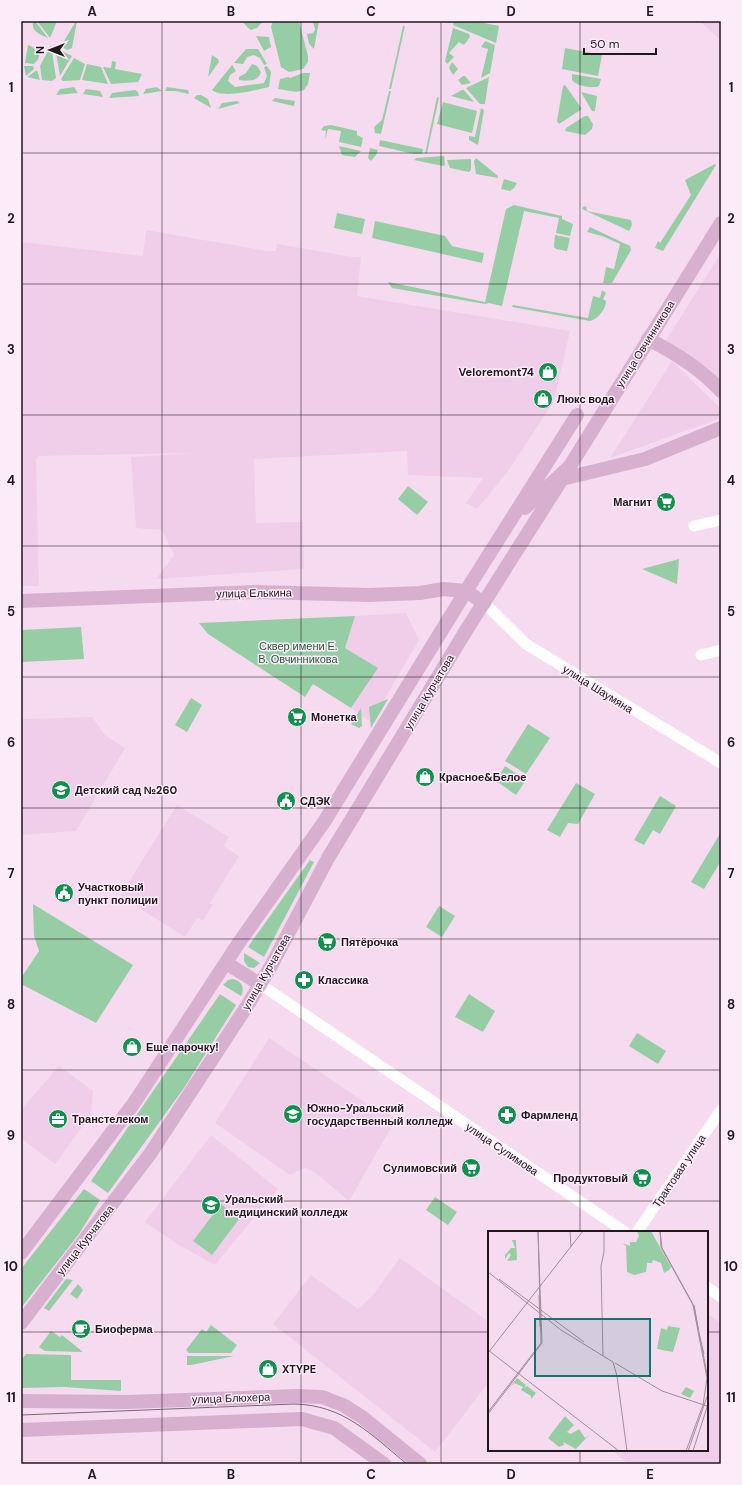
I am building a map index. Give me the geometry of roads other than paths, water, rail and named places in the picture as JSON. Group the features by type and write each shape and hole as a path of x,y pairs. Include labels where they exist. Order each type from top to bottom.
{"main road":[{"name":"улица Овчинникова","path":"510,522 570,466 721,222"},
{"path":"648,339 668,349 701,371 721,392"},
{"path":"466,591 577,415"},
{"path":"484,602 562,479 645,459 721,428"},
{"name":"улица Елькина","path":"21,601 258,592 369,595 420,593 443,590 466,591 484,602"},
{"name":"улица Курчатова","path":"21,1253 134,1103 226,963 324,822 466,591"},
{"name":"улица Курчатова","path":"21,1323 150,1154 260,984 328,858 484,602"},
{"path":"226,963 260,984"},
{"name":"улица Блюхера","path":"21,1401 126,1402 297,1396 322,1397 352,1410 420,1464"},
{"name":"улица Блюхера","path":"21,1430 302,1419 319,1422 334,1428 384,1464"}],"street":[{"path":"694,526 721,520"},
{"name":"улица Шаумяна","path":"484,602 526,644 721,763"},
{"path":"701,655 721,650"},
{"name":"улица Сулимова","path":"260,984 624,1231"},
{"name":"Трактовая улица","path":"638,1231 721,1110"},
{"path":"708,1288 721,1297"}],"tram line":[{"path":"21,1415 294,1404 312,1406 328,1410 355,1423 407,1464"}],"place":[{"name":"Veloremont74","path":"548,372"},
{"name":"Люкс вода","path":"543,399"},
{"name":"Магнит","path":"666,502"},
{"name":"Монетка","path":"297,717"},
{"name":"Красное&Белое","path":"425,777"},
{"name":"Детский сад №260","path":"61,790"},
{"name":"СДЭК","path":"286,801"},
{"name":"Участковый пункт полиции","path":"64,893"},
{"name":"Пятёрочка","path":"327,942"},
{"name":"Классика","path":"304,980"},
{"name":"Еще парочку!","path":"132,1047"},
{"name":"Южно-Уральский государственный колледж","path":"293,1114"},
{"name":"Фармленд","path":"507,1115"},
{"name":"Транстелеком","path":"58,1119"},
{"name":"Сулимовский","path":"471,1168"},
{"name":"Продуктовый","path":"642,1178"},
{"name":"Уральский медицинский колледж","path":"211,1205"},
{"name":"Биоферма","path":"81,1329"},
{"name":"XTYPE","path":"268,1369"}],"park label":[{"name":"Сквер имени Е. В. Овчинникова","path":"298,652"}]}
